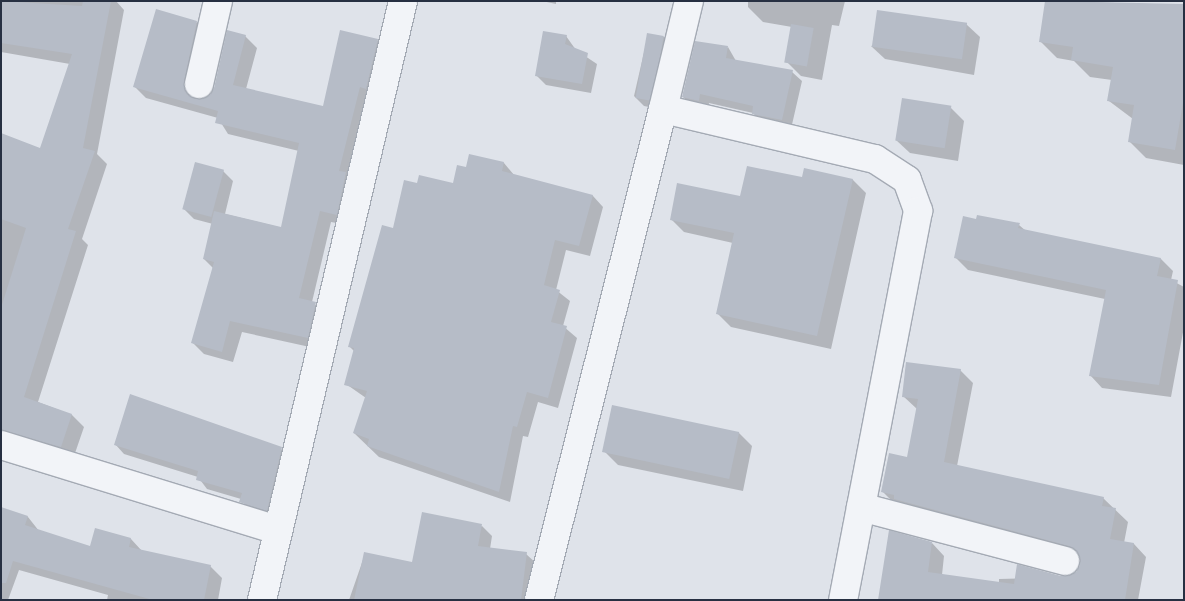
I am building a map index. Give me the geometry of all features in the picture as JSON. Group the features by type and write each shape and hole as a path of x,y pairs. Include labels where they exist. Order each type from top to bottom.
{"street":[{"path":"199,84 218,1"},
{"path":"262,600 403,1"},
{"path":"539,600 689,1"},
{"path":"663,109 875,159 907,180 918,212 843,600"},
{"path":"1,445 277,530"},
{"path":"861,507 1065,561"}],"building":[{"path":"1,1 82,6 83,1 111,1 83,148 95,151 68,229 76,231 24,397 72,414 61,447 1,430 1,308 26,228 1,219 1,133 40,148 72,54 1,43"},
{"path":"1045,1 1184,4 1184,97 1175,150 1128,142 1134,105 1107,101 1113,67 1071,60 1073,47 1039,42"},
{"path":"156,9 197,21 184,81 188,95 196,99 210,95 214,88 227,30 246,35 233,85 323,106 340,30 378,39 366,89 360,87 339,171 346,172 337,215 320,211 299,298 316,302 308,338 230,321 222,352 191,343 214,262 203,259 214,211 281,227 299,143 215,123 218,111 133,87"},
{"path":"877,10 967,23 962,59 872,47"},
{"path":"791,24 814,28 807,66 784,62"},
{"path":"543,31 567,35 565,44 588,53 582,84 535,76"},
{"path":"647,33 664,36 652,101 636,98"},
{"path":"695,41 728,46 726,58 793,70 782,120 752,114 753,106 700,94 699,101 682,97"},
{"path":"902,98 951,106 945,148 895,140"},
{"path":"469,154 504,162 502,171 593,195 579,246 555,240 544,285 560,290 551,322 567,326 548,398 527,392 517,427 513,426 499,492 367,446 369,439 353,433 367,391 344,385 354,348 348,347 382,225 393,228 404,180 417,183 419,175 453,183 457,165 466,167"},
{"path":"195,162 224,170 211,217 182,209"},
{"path":"747,166 802,177 804,168 853,179 817,336 716,314 734,233 670,220 677,183 740,196"},
{"path":"977,215 1020,223 1018,228 1161,258 1157,276 1178,280 1159,385 1089,376 1106,290 954,258 963,216 976,219"},
{"path":"906,362 961,369 944,462 1104,497 1102,506 1116,508 1110,539 1134,543 1125,600 878,600 889,530 932,542 928,572 1014,584 1017,564 1061,576 1076,572 1080,565 1076,550 1069,546 894,499 894,495 881,492 889,453 907,457 918,399 902,397"},
{"path":"130,394 282,447 267,511 239,502 242,493 196,480 198,471 114,445"},
{"path":"612,405 739,432 729,479 602,452"},
{"path":"1,507 28,516 25,525 90,546 95,528 131,538 129,547 211,565 204,600 153,600 13,561 6,583 1,583"},
{"path":"422,512 482,524 478,546 527,552 521,600 354,600 364,552 412,562"}]}
